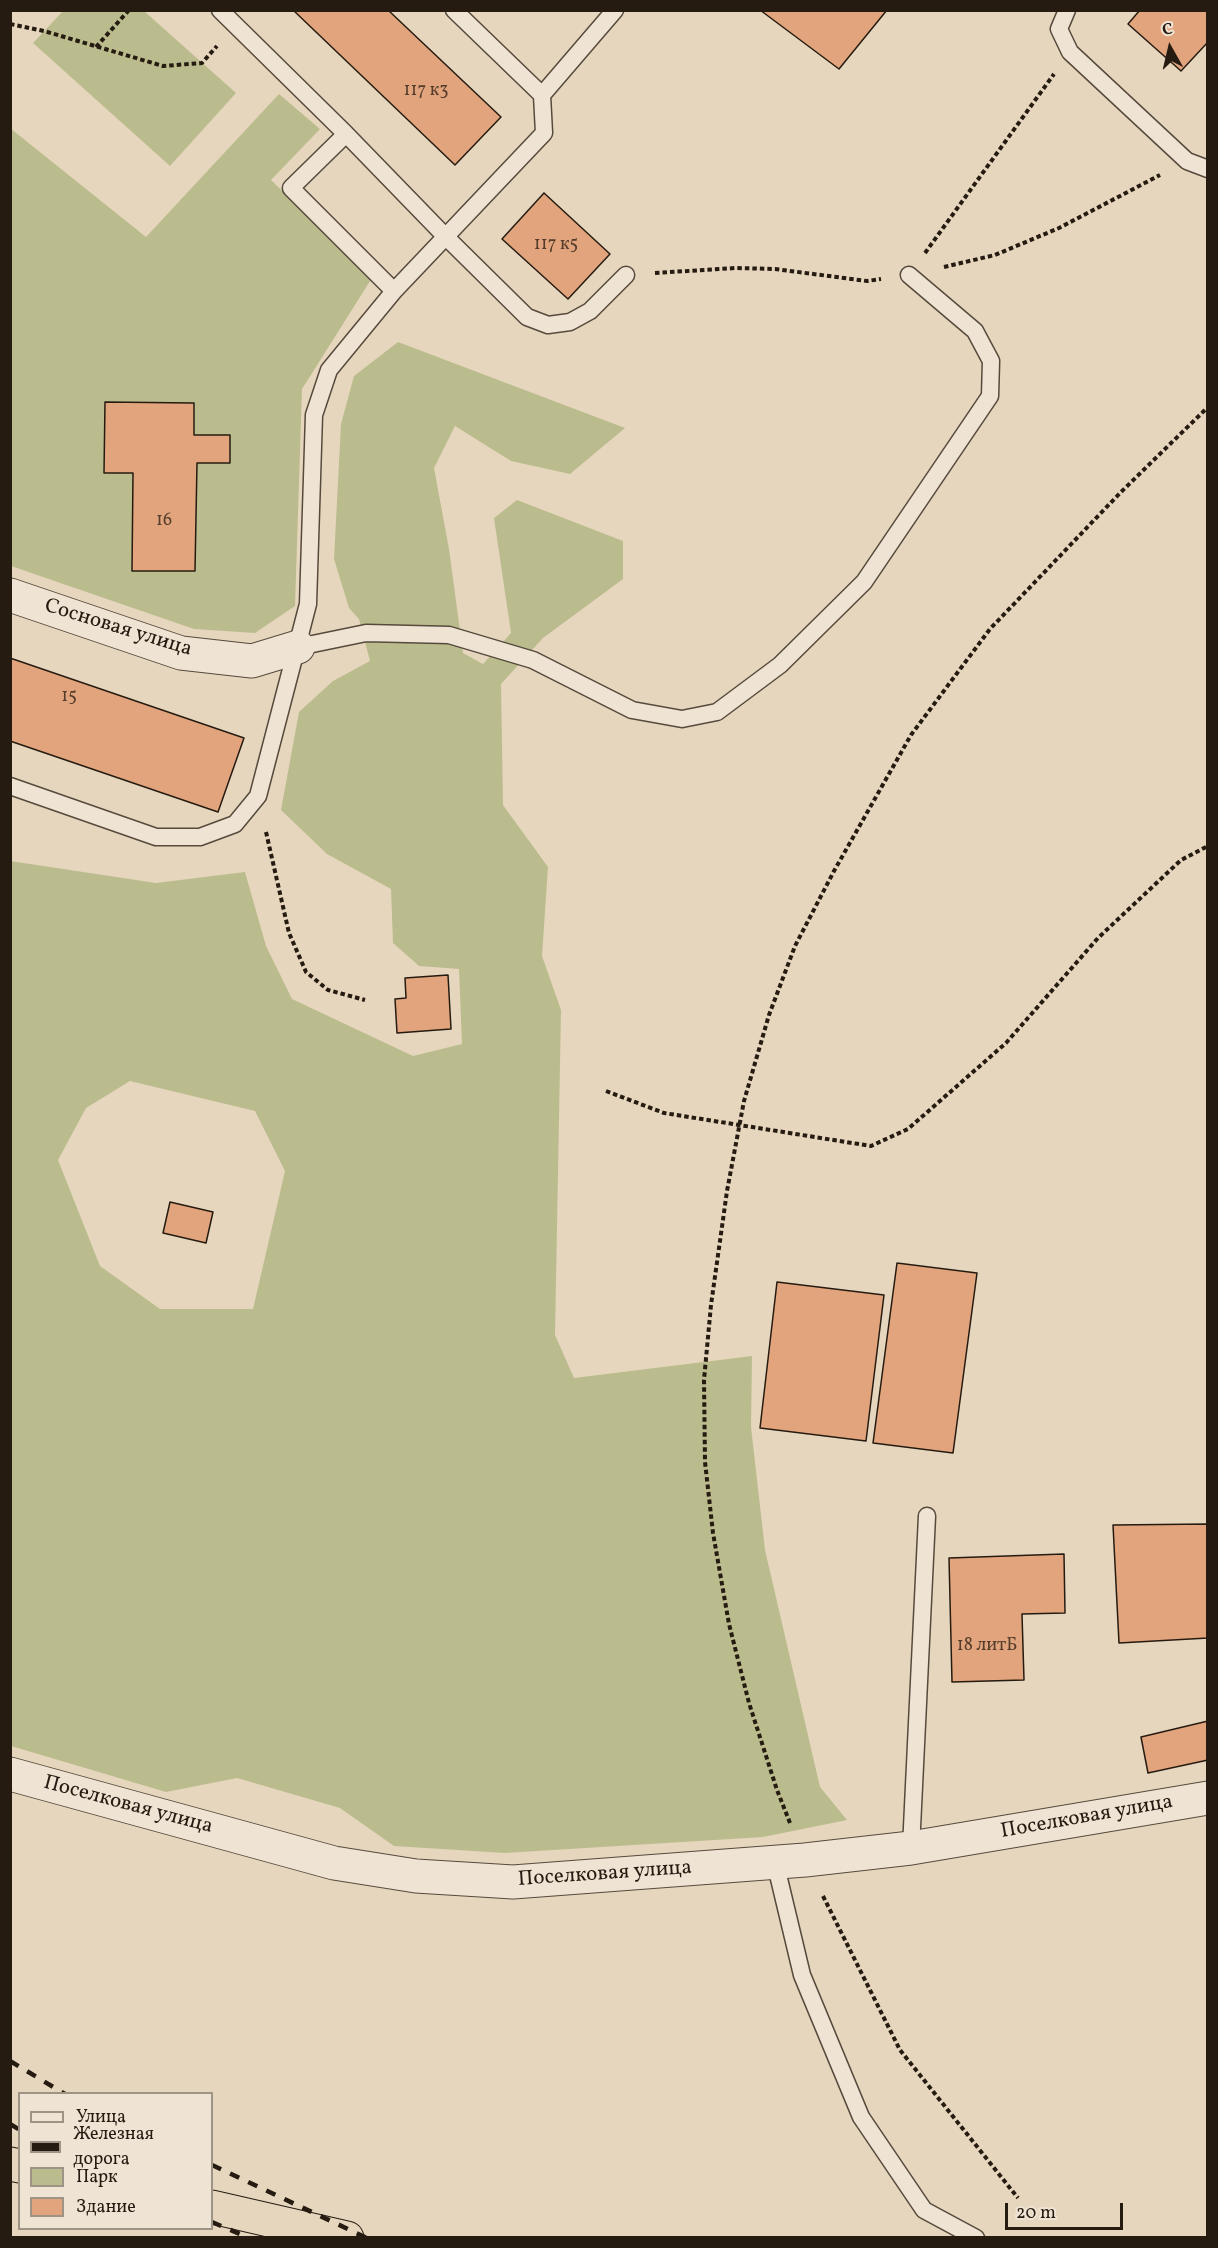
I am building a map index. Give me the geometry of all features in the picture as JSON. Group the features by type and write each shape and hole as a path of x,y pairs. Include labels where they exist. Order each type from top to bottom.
{"highway":[{"path":"213,2207 347,2238"}],"street":[{"name":"Сосновая улица","path":"10,595 181,653 252,661 297,647"},
{"name":"Поселковая улица","path":"10,1774 334,1863 416,1876 513,1882 790,1861 911,1848 1208,1798"}],"lane":[{"path":"220,10 527,317 548,325 570,322 590,311 626,275"},
{"path":"10,786 156,837 200,837 236,824 258,796 308,604 314,415 329,370 394,291 544,133 542,95 454,10"},
{"path":"542,95 615,10"},
{"path":"1067,10 1059,29 1070,52 1187,161 1208,169"},
{"path":"346,134 291,188 394,291"},
{"path":"297,647 366,633 449,635 533,660 632,710 682,719 717,712 780,665 864,582 990,396 991,361 975,331 909,275"},
{"path":"911,1848 927,1516"},
{"path":"790,1861 802,1975 861,2117 924,2210 976,2238"}],"path":[{"path":"96,47 129,10"},
{"path":"10,24 163,66 202,63"},
{"path":"909,275 1070,52"},
{"path":"1018,2198 900,2050 790,1861 770,1768 749,1703 729,1624 713,1533 705,1462 704,1380 711,1305 727,1191 744,1101 769,1015 795,946 834,871 911,735 990,629 1121,492 1208,407"},
{"path":"258,796 290,933 306,972 328,990 365,1000"},
{"path":"606,1091 664,1113 871,1146 908,1128 1006,1042 1098,938 1181,860 1207,846"}],"green space":[{"path":"63,11 144,11 236,93 170,166 33,43"},
{"path":"279,94 320,129 271,180 372,278 302,389 295,606 255,633 194,629 11,566 10,128 146,237"},
{"path":"398,342 625,428 570,474 511,461 455,426 434,468 449,549 463,653 483,664 511,633 494,518 517,500 623,541 623,579 543,638 501,684 503,805 548,867 542,956 561,1010 555,1335 574,1378 752,1356 751,1427 765,1550 820,1787 847,1820 763,1837 505,1853 394,1846 340,1808 237,1778 166,1792 11,1746 10,861 156,883 245,872 266,946 292,999 413,1056 462,1044 459,969 419,966 393,943 391,889 327,854 281,810 299,712 333,681 370,661 359,619 349,608 334,559 341,424 354,376","holes":["130,1081 255,1111 285,1171 253,1309 160,1309 100,1266 58,1160 86,1108"]}],"building":[{"path":"293,10 388,10 501,117 455,165"},
{"path":"760,10 887,10 839,69"},
{"path":"1140,10 1208,10 1208,42 1181,71 1128,24"},
{"path":"544,193 610,254 568,299 502,239"},
{"path":"105,402 194,403 194,435 230,435 230,463 197,463 195,571 132,571 133,473 104,473"},
{"path":"10,658 244,738 218,812 10,741"},
{"path":"448,975 451,1029 397,1033 395,999 406,998 405,978"},
{"path":"170,1202 213,1212 206,1243 163,1233"},
{"path":"897,1263 977,1273 953,1453 873,1443"},
{"path":"777,1282 884,1295 866,1441 760,1428"},
{"path":"1208,1524 1208,1638 1119,1643 1113,1525"},
{"path":"1064,1554 1065,1613 1022,1614 1024,1680 952,1682 949,1558"},
{"path":"1208,1721 1208,1760 1148,1773 1141,1737"}],"railway":[{"path":"10,2061 62,2092"},
{"path":"10,2124 18,2129"},
{"path":"213,2165 367,2238"},
{"path":"213,2222 249,2238"}]}
